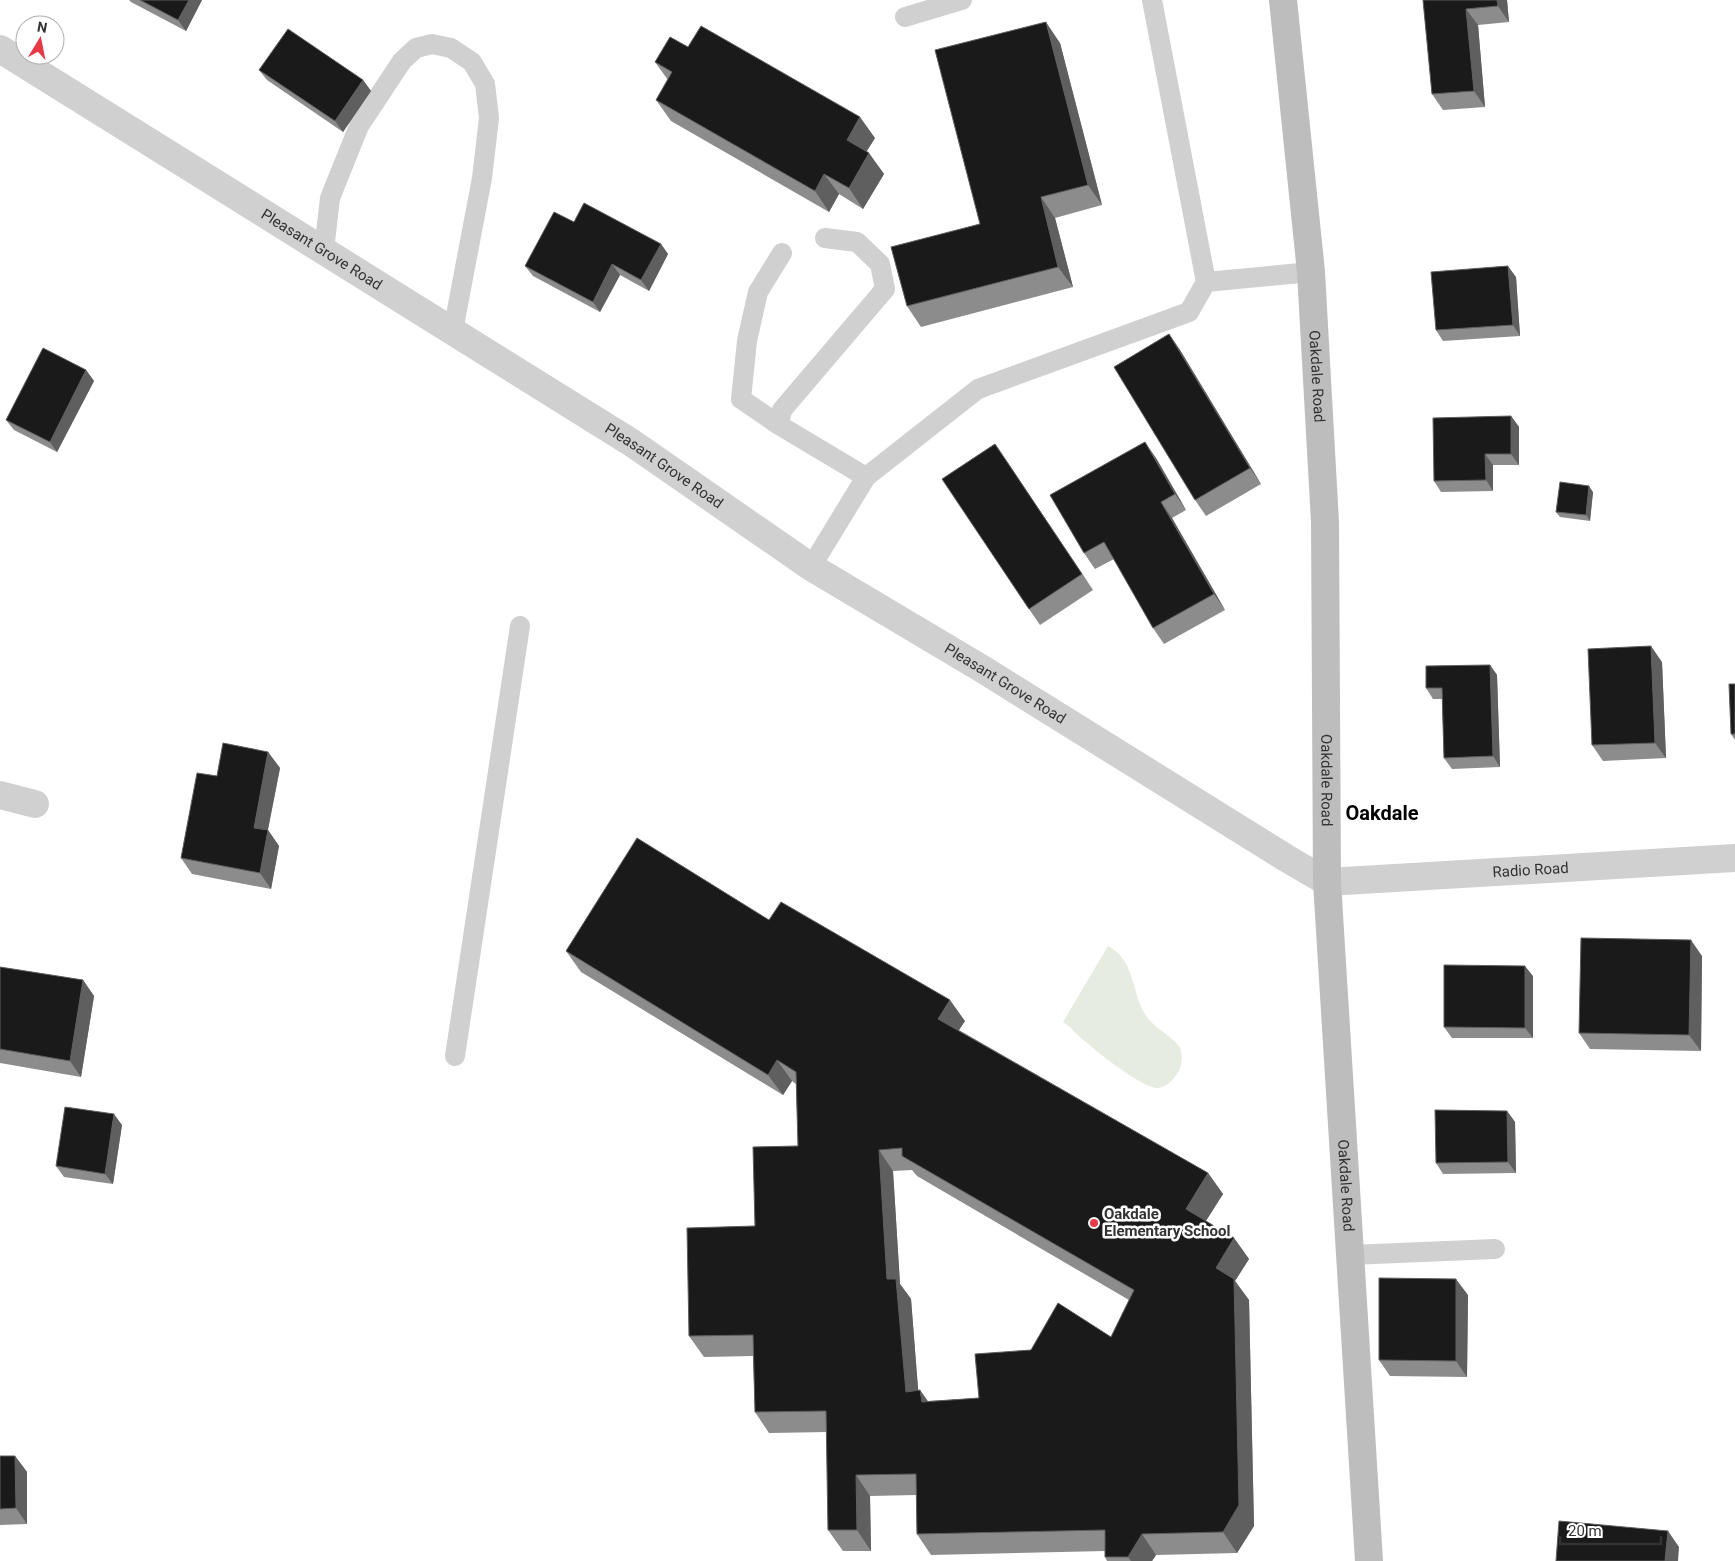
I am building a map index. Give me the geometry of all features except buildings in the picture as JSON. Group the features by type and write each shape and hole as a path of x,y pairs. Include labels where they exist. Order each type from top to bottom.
{"main road":[{"name":"Oakdale Road","path":"1283,0 1311,272 1324,522 1327,882 1369,1561"}],"street":[{"name":"Pleasant Grove Road","path":"0,49 632,443 811,567 984,670 1327,882"},
{"path":"0,795 35,804"},
{"name":"Radio Road","path":"1327,882 1735,858"}],"lane":[{"path":"905,17 962,0"},
{"path":"811,567 866,477 978,389 1189,312 1206,282 1152,0"},
{"path":"324,250 330,198 359,126 402,61 416,48 432,44 451,48 472,62 485,84 489,118 482,178 452,331"},
{"path":"779,425 782,410 885,289 880,264 857,242 825,238"},
{"path":"782,253 758,292 747,341 742,399 779,425 866,477"},
{"path":"1206,282 1311,272"},
{"path":"455,1056 520,626"},
{"path":"1350,1255 1495,1248"}],"shaded area":[{"path":"1108,946 1117,952 1128,968 1140,1005 1148,1019 1180,1048 1182,1061 1179,1071 1172,1081 1162,1087 1152,1087 1122,1070 1063,1022"}],"place":[{"name":"Oakdale Elementary School","path":"1094,1223"}],"district":[{"name":"Oakdale","path":"1382,813"}]}
